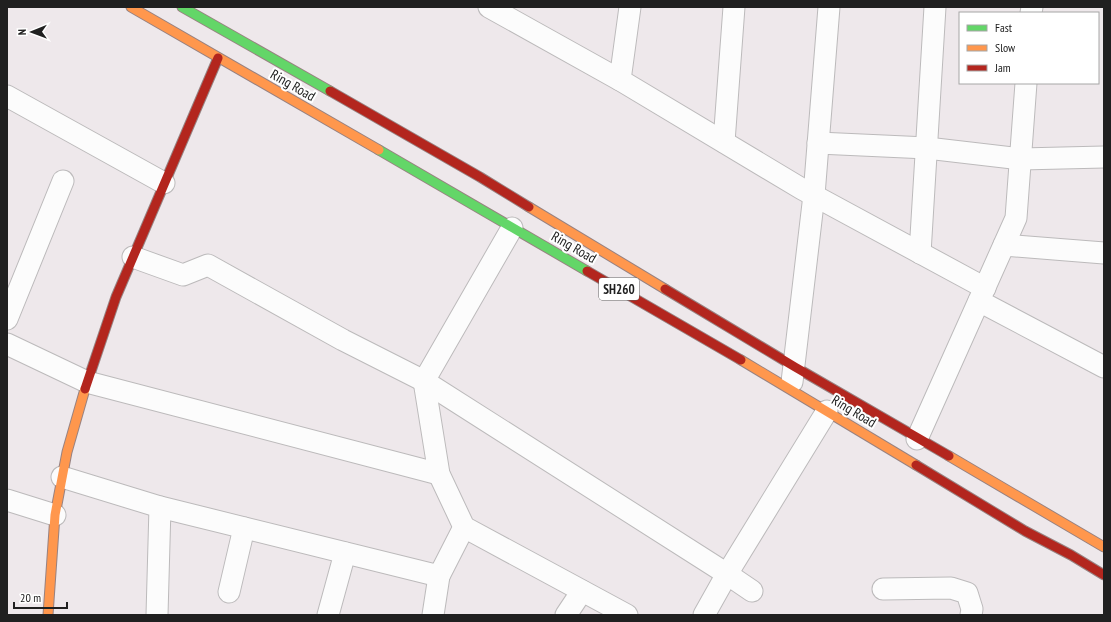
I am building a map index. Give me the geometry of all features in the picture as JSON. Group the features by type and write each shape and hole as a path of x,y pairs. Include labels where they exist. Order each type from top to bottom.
{"main road":[{"name":"Ring Road","path":"131,7 791,389 1025,531 1071,555 1104,575"},
{"name":"Ring Road","path":"182,7 480,177 795,367 1104,547"},
{"path":"48,615 55,515 67,452 87,382 116,297 218,58"}],"street":[{"path":"489,7 620,80 814,195 920,253 982,295 1104,368"},
{"path":"620,80 630,7"},
{"path":"724,142 734,7"},
{"path":"791,389 795,367 814,195 829,7"},
{"path":"920,253 935,7"},
{"path":"917,439 1016,218 1026,84"},
{"path":"7,96 164,183"},
{"path":"818,142 927,148 1021,159 1104,157"},
{"path":"7,319 63,181"},
{"path":"512,228 424,381 439,474 464,527 626,615"},
{"path":"1004,246 1104,253"},
{"path":"133,256 183,275 208,266 343,340 424,381 727,574 752,592"},
{"path":"7,344 87,382 439,474"},
{"path":"704,615 727,574 827,411"},
{"path":"62,476 160,508 439,576"},
{"path":"7,500 55,515"},
{"path":"157,615 160,508"},
{"path":"433,615 439,576 464,527"},
{"path":"229,592 244,528"},
{"path":"328,615 345,553"},
{"path":"883,589 951,588 967,593 972,609 971,615"},
{"path":"566,615 582,591"}],"traffic: fast":[{"path":"182,7 330,91"},
{"path":"379,150 587,271"}],"traffic: slow":[{"path":"131,7 379,150"},
{"path":"529,207 665,289"},
{"path":"741,360 916,465"},
{"path":"48,615 55,515 67,452 85,389"},
{"path":"949,456 1104,547"}],"traffic: jam":[{"path":"85,389 116,297 218,58"},
{"path":"330,91 480,177 529,207"},
{"path":"587,271 741,360"},
{"path":"665,289 795,367 949,456"},
{"path":"916,465 1025,531 1071,555 1104,575"}]}
